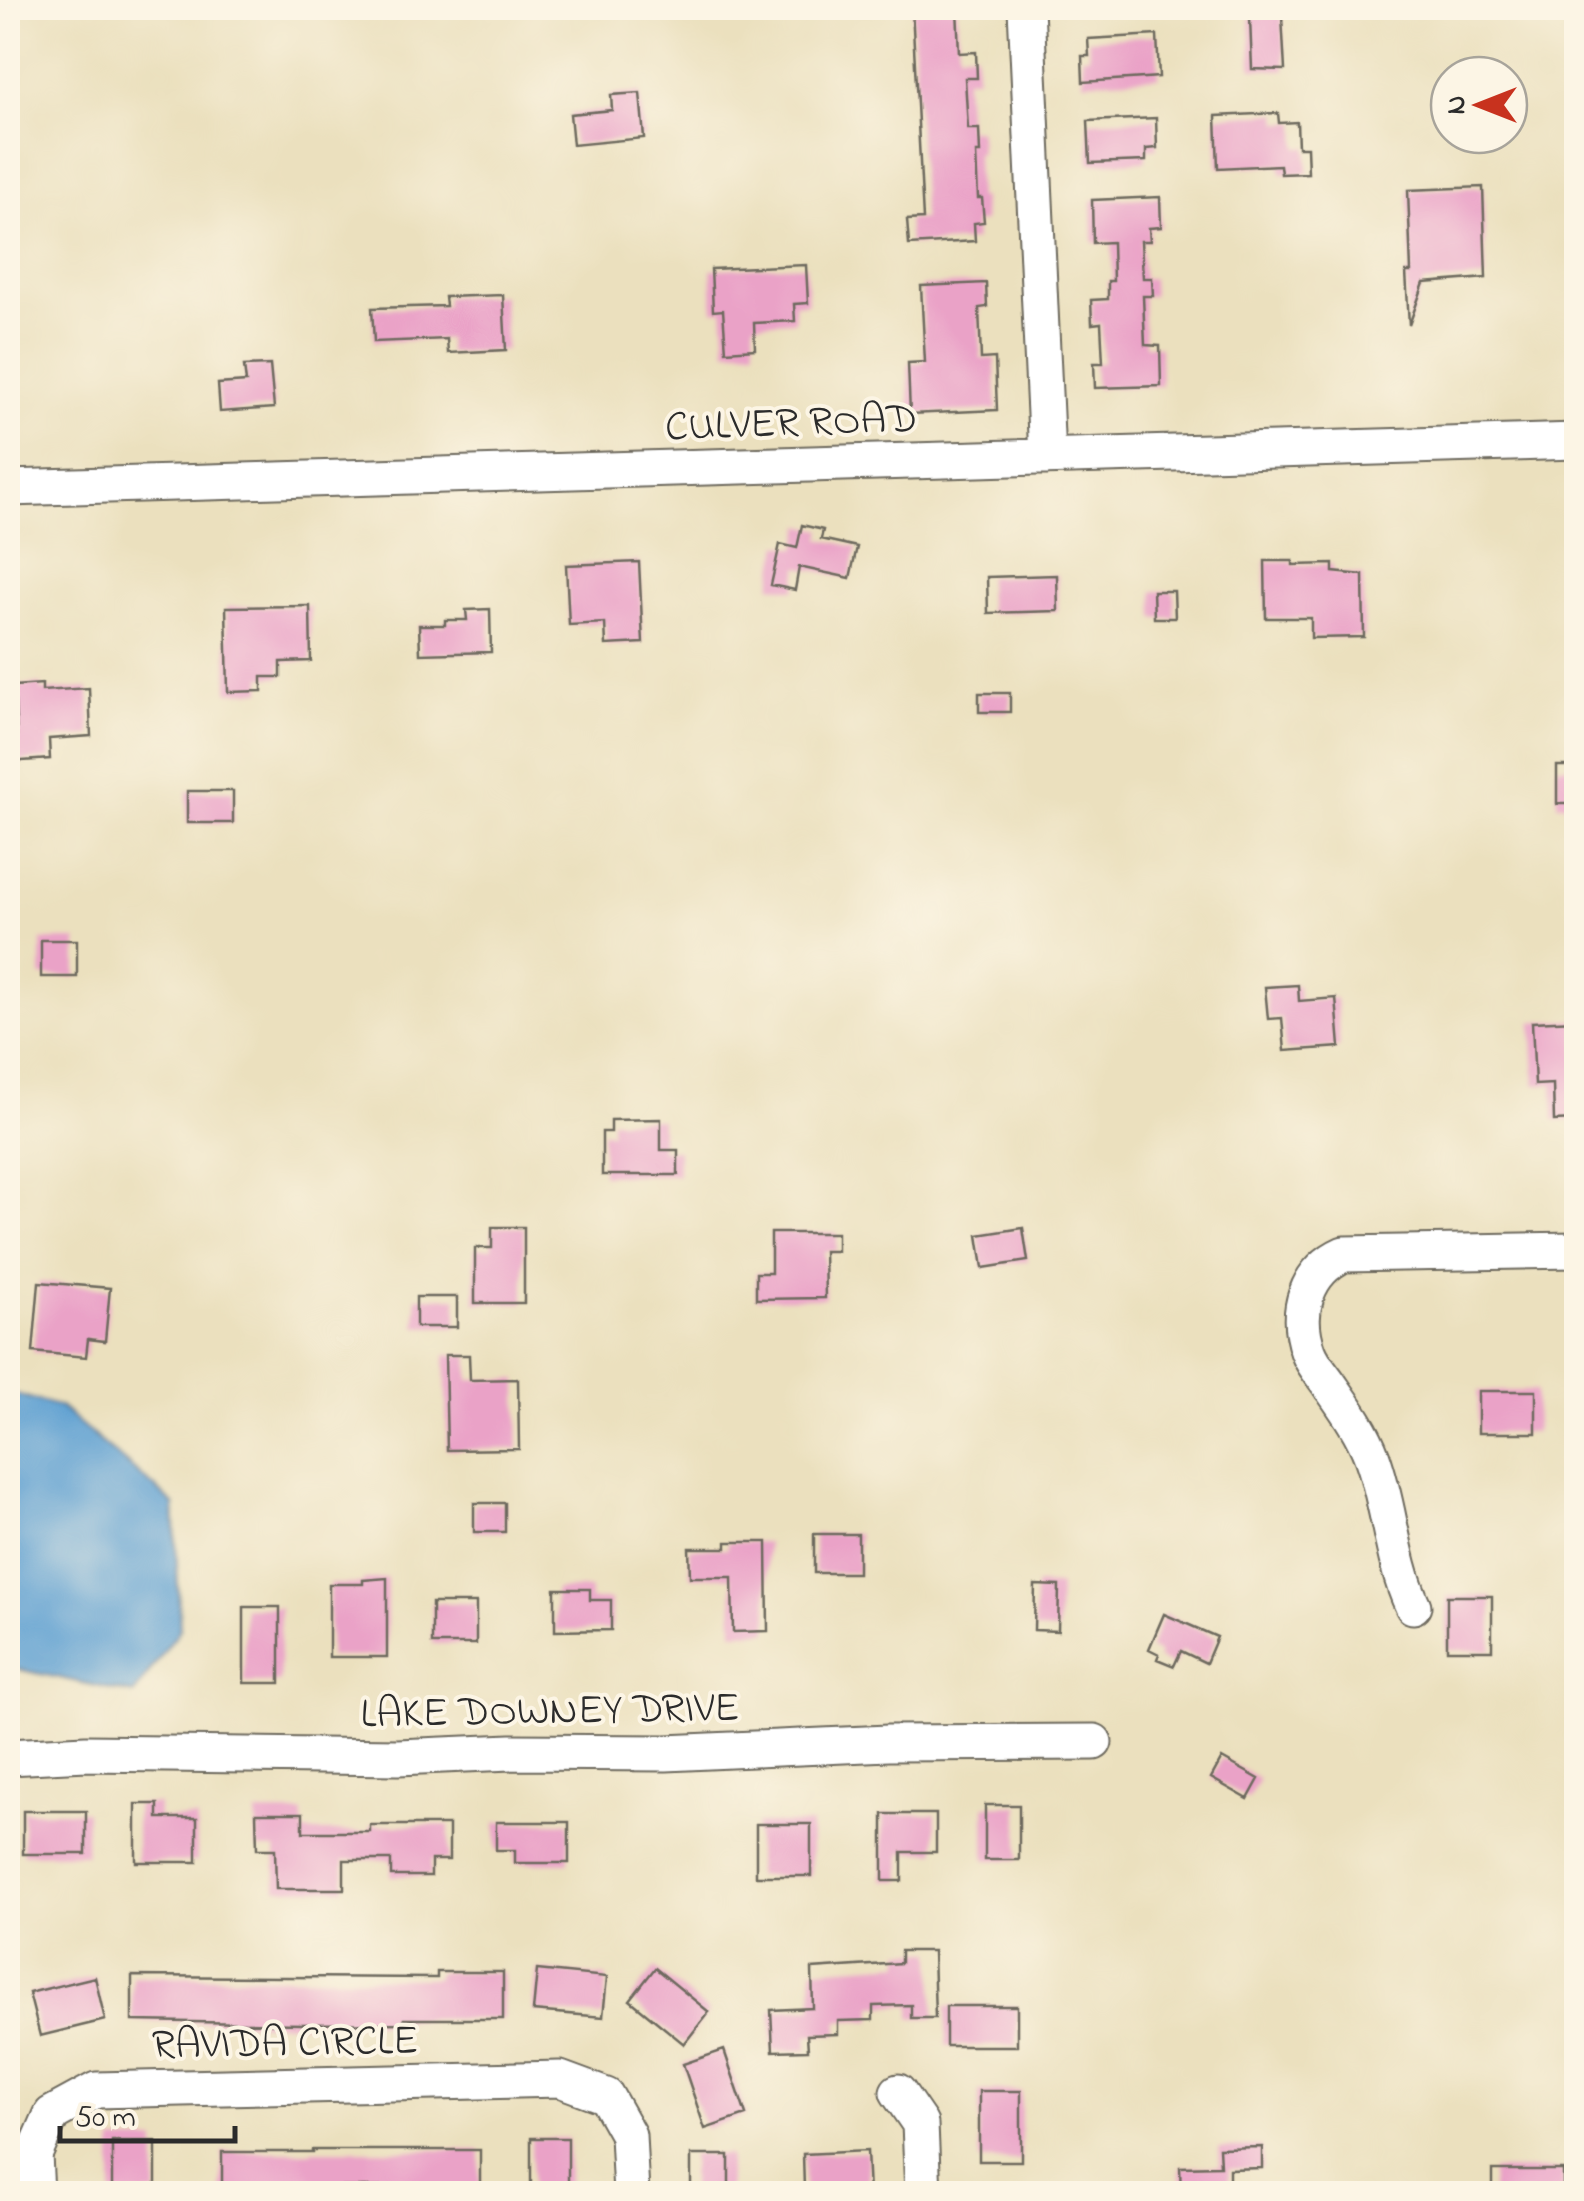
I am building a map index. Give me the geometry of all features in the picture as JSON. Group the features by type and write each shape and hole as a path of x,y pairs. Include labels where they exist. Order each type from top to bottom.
{"street":[{"path":"1026,8 1046,457"},
{"name":"CULVER ROAD","path":"8,488 1576,442"},
{"path":"1413,1606 1401,1581 1370,1451 1348,1410 1308,1354 1303,1313 1310,1280 1328,1261 1344,1254 1576,1250"},
{"name":"LAKE DOWNEY DRIVE","path":"8,1757 86,1753 398,1757 511,1752 666,1753 888,1743 1094,1742"},
{"name":"RAVIDA CIRCLE","path":"36,2194 34,2155 52,2114 96,2090 560,2078 606,2096 628,2135 631,2194"},
{"path":"898,2092 920,2124 923,2194"}],"water":[{"path":"8,1392 60,1407 174,1504 180,1629 134,1694 8,1667"}],"building":[{"path":"912,8 957,8 959,53 976,52 977,78 965,78 968,129 979,129 978,198 982,198 984,222 974,223 975,241 909,245 907,220 923,219"},
{"path":"1282,16 1285,70 1252,69 1250,18"},
{"path":"1157,35 1159,77 1083,82 1082,56 1089,56 1088,39"},
{"path":"640,93 644,138 573,145 570,114 612,110 611,95"},
{"path":"1278,113 1279,123 1297,122 1298,147 1307,147 1308,173 1281,174 1280,165 1218,168 1216,116"},
{"path":"1156,118 1157,148 1146,149 1146,161 1090,163 1088,121"},
{"path":"1483,187 1486,278 1424,283 1409,325 1408,190"},
{"path":"1160,197 1161,227 1149,228 1150,241 1141,241 1143,278 1152,278 1153,296 1143,296 1145,345 1160,346 1161,386 1095,388 1094,363 1103,363 1101,323 1092,324 1091,300 1108,299 1108,281 1113,281 1112,242 1093,243 1092,200"},
{"path":"806,265 808,303 794,304 795,321 754,323 755,349 726,351 723,310 713,311 711,269"},
{"path":"986,283 987,307 979,308 981,359 995,358 997,410 910,414 908,363 925,362 921,286"},
{"path":"503,295 506,350 448,353 447,339 374,342 372,308 446,306 445,297"},
{"path":"270,365 274,408 220,412 218,384 246,382 244,366"},
{"path":"802,525 823,530 821,539 857,547 850,578 799,567 795,590 771,585 780,544 797,548"},
{"path":"1265,561 1333,564 1333,572 1363,575 1364,637 1311,638 1311,618 1266,618"},
{"path":"639,562 643,643 606,645 605,623 569,625 566,565"},
{"path":"1057,575 1058,611 988,613 987,577"},
{"path":"1153,591 1174,591 1175,618 1154,618"},
{"path":"310,606 311,661 281,662 281,677 262,677 262,691 228,692 226,607"},
{"path":"490,609 491,652 420,654 419,625 445,625 445,620 467,620 466,610"},
{"path":"42,684 42,691 89,688 91,736 49,739 50,759 8,762 8,738 17,737 14,686"},
{"path":"979,693 1010,693 1010,712 979,712"},
{"path":"1557,766 1576,766 1576,804 1557,804"},
{"path":"187,791 233,791 233,823 187,823"},
{"path":"41,940 77,940 77,977 41,977"},
{"path":"1298,985 1299,1001 1336,998 1340,1047 1285,1051 1282,1018 1268,1019 1265,987"},
{"path":"1576,1020 1576,1120 1554,1121 1553,1084 1535,1085 1532,1022"},
{"path":"661,1119 661,1150 678,1150 678,1175 602,1175 602,1132 611,1132 611,1120"},
{"path":"492,1227 524,1227 524,1303 475,1303 475,1248 492,1248"},
{"path":"1023,1228 1028,1261 983,1268 978,1235"},
{"path":"771,1233 837,1233 837,1251 824,1251 825,1298 756,1299 756,1273 771,1273"},
{"path":"39,1282 110,1288 105,1341 88,1339 86,1357 33,1352"},
{"path":"416,1297 457,1297 457,1327 416,1327"},
{"path":"445,1355 469,1355 470,1380 518,1379 519,1449 447,1450"},
{"path":"1478,1391 1536,1391 1536,1433 1478,1433"},
{"path":"474,1503 505,1503 505,1532 474,1532"},
{"path":"814,1534 858,1534 858,1573 814,1573"},
{"path":"727,1542 767,1542 768,1631 733,1632 732,1577 690,1577 689,1548 727,1548"},
{"path":"387,1578 387,1657 329,1657 329,1584 363,1584 363,1580"},
{"path":"1035,1585 1059,1586 1058,1631 1034,1630"},
{"path":"555,1589 590,1589 590,1600 611,1600 611,1630 555,1631"},
{"path":"1447,1596 1492,1596 1492,1650 1447,1650"},
{"path":"432,1603 476,1603 476,1644 432,1644"},
{"path":"244,1607 280,1607 280,1683 244,1683"},
{"path":"1164,1614 1217,1637 1206,1663 1181,1651 1174,1666 1157,1659 1159,1654 1149,1649"},
{"path":"1222,1758 1259,1779 1248,1799 1211,1778"},
{"path":"136,1804 158,1804 158,1818 197,1818 197,1862 136,1862"},
{"path":"985,1805 1019,1805 1019,1860 985,1860"},
{"path":"23,1811 86,1811 86,1854 23,1854"},
{"path":"256,1813 303,1813 303,1832 370,1832 370,1825 449,1825 449,1860 431,1860 431,1876 391,1876 391,1860 344,1860 344,1889 276,1889 275,1849 257,1849"},
{"path":"883,1814 936,1814 936,1852 902,1852 902,1881 883,1881"},
{"path":"496,1822 569,1822 569,1863 515,1863 515,1850 496,1850"},
{"path":"756,1824 811,1824 811,1876 756,1876"},
{"path":"901,1951 933,1951 935,2018 911,2018 911,2005 873,2006 873,2020 838,2021 838,2034 807,2035 808,2050 773,2051 771,2010 813,2008 812,1969 901,1963"},
{"path":"655,1968 709,2012 684,2044 630,2000"},
{"path":"537,1970 607,1977 603,2017 533,2011"},
{"path":"437,1972 503,1972 503,2019 303,2024 132,2021 132,1976 437,1978"},
{"path":"95,1977 105,2020 40,2036 29,1993"},
{"path":"946,2006 1017,2006 1017,2046 946,2046"},
{"path":"724,2050 746,2115 705,2129 683,2064"},
{"path":"979,2091 1021,2091 1021,2161 979,2161"},
{"path":"531,2138 568,2138 568,2194 531,2194"},
{"path":"112,2141 156,2141 156,2194 112,2194"},
{"path":"1262,2147 1262,2168 1229,2169 1229,2194 1181,2194 1180,2167 1220,2166 1219,2148"},
{"path":"480,2150 480,2187 291,2187 291,2193 222,2193 222,2152"},
{"path":"867,2151 869,2194 808,2194 808,2189 804,2189 803,2154"},
{"path":"691,2155 729,2155 729,2194 691,2194"},
{"path":"1492,2170 1563,2170 1563,2194 1492,2194"}]}
